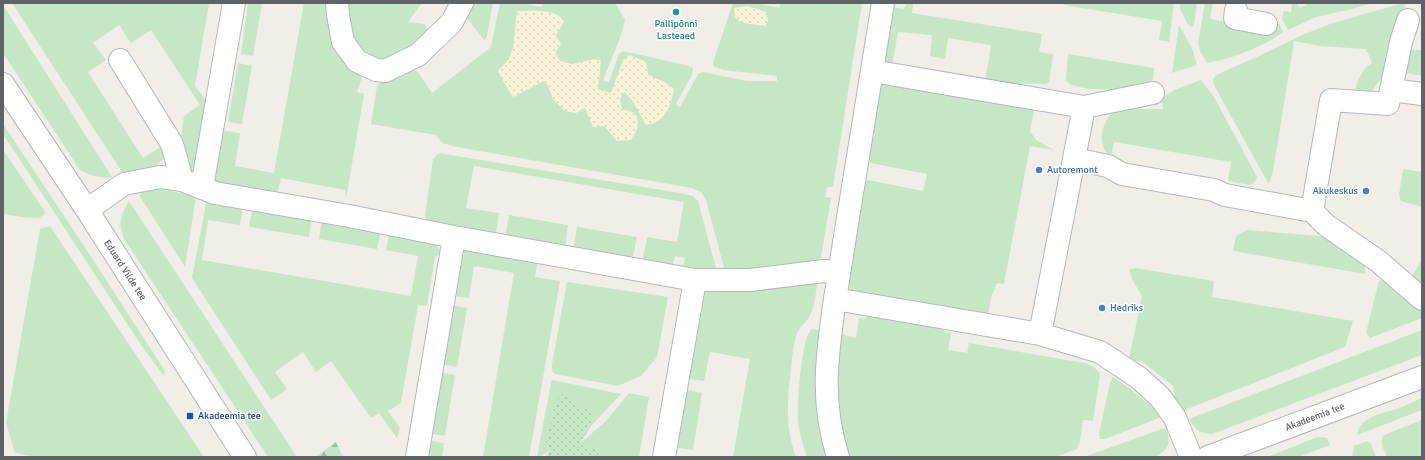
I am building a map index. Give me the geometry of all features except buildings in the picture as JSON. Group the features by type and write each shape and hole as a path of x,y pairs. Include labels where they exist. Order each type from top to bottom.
{"street":[{"path":"192,183 234,3"},
{"path":"337,3 343,42 357,61 376,70 385,71 418,55 452,22 462,3"},
{"path":"838,457 830,425 826,385 827,361 839,272 883,3"},
{"path":"1236,10 1235,18 1266,24"},
{"path":"1312,211 1331,100 1388,104 1401,42 1415,15"},
{"path":"120,60 172,144 192,183"},
{"path":"872,71 1084,107 1153,93"},
{"name":"Eduard Vilde tee","path":"3,84 87,210 245,457"},
{"path":"1391,90 1422,94"},
{"path":"1040,334 1084,107"},
{"path":"1074,159 1108,166 1122,174 1214,190 1225,195 1312,211 1326,225 1378,261 1422,299"},
{"path":"87,210 124,184 160,177 192,183 215,193 349,216 454,237 695,280 750,280 824,271 839,272"},
{"path":"417,457 454,237"},
{"path":"664,457 695,280"},
{"path":"835,299 1040,334 1100,352 1139,378 1160,397 1175,418 1191,457"},
{"name":"Akadeemia tee","path":"1208,457 1422,377"}],"green space":[{"path":"12,3 209,3 195,86 210,106 192,178 179,152 184,116 200,105 151,30 131,43 119,25 93,43 106,60 88,72 143,158 162,146 166,154 154,167 124,175"},
{"path":"248,3 262,3 253,56 241,54"},
{"path":"304,3 332,3 361,70 362,77 357,92 364,94 346,199 345,190 281,178 276,197 214,186 211,174 219,130 240,133 235,166 274,173"},
{"path":"343,3 422,3 408,22 425,24 428,32 424,39 386,60 375,61 368,59 350,41"},
{"path":"471,3 493,3 485,41 467,18 465,13"},
{"path":"500,3 519,3 542,7 543,3 615,3 625,20 618,43 603,81 609,82 619,54 623,51 689,66 693,68 692,75 676,104 680,107 698,74 703,72 747,81 777,81 777,76 723,70 713,66 713,62 733,3 756,3 779,8 781,3 862,3 833,187 827,187 825,197 831,198 820,263 726,275 706,200 701,192 692,188 457,147 442,143 436,135 371,124 377,86 383,80 412,69 417,71 432,93 491,47"},
{"path":"906,3 913,3 912,13 1042,34 1039,52 1053,54 1049,82 1046,84 985,83 991,45 948,38 945,59 930,56 932,35 898,32 892,66 886,64 885,58 893,7 904,9"},
{"path":"1064,3 1174,3 1169,42 1159,40 1162,21 1064,5"},
{"path":"1180,3 1197,3 1194,24 1192,27 1188,25 1180,9"},
{"path":"1205,3 1213,3 1210,19 1269,30 1271,21 1278,22 1283,32 1266,43 1247,52 1207,63 1200,51 1198,43"},
{"path":"1292,3 1296,3 1300,8 1307,3 1373,3 1316,17 1288,30 1282,19 1284,11 1291,12"},
{"path":"1406,3 1384,75 1370,93 1355,92 1360,76 1372,63 1366,49 1320,46 1294,41 1273,172 1268,183 1214,85 1213,79 1216,75 1302,35 1330,24"},
{"path":"3,5 112,177 96,176 80,170 3,53"},
{"path":"1179,25 1192,48 1197,65 1172,73"},
{"path":"1410,50 1422,50 1422,76 1402,72"},
{"path":"1068,54 1154,68 1153,80 1124,90 1088,89 1071,85 1066,80"},
{"path":"238,63 252,66 242,124 228,122"},
{"path":"1201,80 1214,97 1257,177 1254,183 1250,185 1228,181 1231,162 1114,142 1111,157 1106,152 1103,146 1102,132 1107,119 1116,109 1163,109 1162,99 1180,88"},
{"path":"882,82 1035,106 1030,131 1036,140 1054,150 1030,146 1004,284 997,283 991,298 988,318 855,294 850,289 848,279 864,184 868,180 923,191 927,174 870,163 869,150 872,138 875,136 873,131"},
{"path":"3,124 165,371 164,376 141,345 3,134"},
{"path":"3,150 46,213 39,218 3,214"},
{"path":"439,153 693,196 698,201 716,268 713,275 677,266 683,267 685,258 675,256 673,265 642,263 647,237 677,242 684,202 474,166 466,208 499,213 496,233 494,236 427,221 425,216 433,159"},
{"path":"1403,169 1422,172 1422,207 1401,201 1399,195"},
{"path":"158,189 196,196 185,267 139,195 144,191"},
{"path":"207,198 243,205 240,225 208,220 202,260 411,296 418,256 386,250 390,231 433,241 441,252 435,257 427,306 418,305 401,403 388,411 400,428 397,438 379,413 371,418 331,361 316,372 303,352 275,372 287,389 271,400 192,278"},
{"path":"129,201 297,457 268,457 124,239 121,228 121,220"},
{"path":"253,206 312,216 309,237 249,227"},
{"path":"509,215 568,225 565,249 505,238"},
{"path":"322,219 381,229 377,249 319,239"},
{"path":"50,226 204,457 36,457 15,453 6,423 40,229"},
{"path":"577,227 637,237 632,262 573,251"},
{"path":"1247,230 1320,236 1335,242 1364,264 1366,274 1233,251 1236,236"},
{"path":"464,249 538,259 535,277 560,281 529,457 483,457 514,273 474,266 469,298 451,296 461,251"},
{"path":"1422,260 1422,286 1412,276"},
{"path":"1135,268 1214,281 1212,297 1353,321 1345,347 1182,411 1175,403 1174,387 1142,361 1132,362 1129,359 1142,296 1133,281 1129,269"},
{"path":"1386,279 1422,310 1422,318 1370,338 1366,333 1379,281"},
{"path":"816,281 816,295 812,310 810,316 797,333 792,356 788,413 792,446 796,457 733,457 750,359 710,352 704,381 686,378 700,298 707,290"},
{"path":"567,282 668,297 657,357 641,376 618,386 555,374 552,371"},
{"path":"450,305 467,308 457,367 439,364"},
{"path":"871,314 941,326 945,332 951,333 948,350 967,353 969,343 1084,363 1091,366 1098,370 1100,375 1093,421 1083,420 1080,441 1077,449 1055,457 849,457 841,423 838,398 840,334 856,338 859,318 864,319"},
{"path":"812,329 820,330 816,360 816,388 828,457 807,457 801,439 799,426 798,401 802,357 808,334"},
{"path":"1422,330 1422,355 1212,434 1204,433 1198,430 1193,426 1189,419"},
{"path":"438,372 455,375 445,436 428,433"},
{"path":"1113,377 1164,416 1105,439 1100,439 1099,434 1110,383"},
{"path":"552,380 621,394 592,425 592,408 577,409 564,394 554,406 545,440 550,450 540,457 537,457 551,383"},
{"path":"684,389 702,393 693,450 673,447"},
{"path":"564,393 577,408 592,408 592,425 579,445 599,449 598,457 546,457 550,450 545,440 554,406 560,395"},
{"path":"629,393 649,397 639,457 598,457 599,449 578,445 604,423"},
{"path":"1422,398 1422,410 1357,435 1359,428 1369,419"},
{"path":"1422,420 1422,457 1387,457 1382,443 1384,435"},
{"path":"1167,427 1169,443 1164,451 1155,457 1084,457"},
{"path":"1318,437 1327,438 1330,445 1298,457 1267,457"},
{"path":"426,440 444,443 442,457 423,457"},
{"path":"1367,441 1371,444 1376,457 1352,457 1354,446"},
{"path":"336,442 343,457 315,457"}],"sand":[{"path":"747,6 766,12 768,20 766,26 749,24 740,21 735,17 734,8"},
{"path":"517,11 550,12 561,18 564,22 556,35 561,45 555,52 560,61 572,64 594,59 601,60 598,89 611,93 623,60 630,55 646,62 648,75 665,82 674,89 671,103 667,111 657,122 646,125 632,100 624,92 620,99 622,109 635,113 638,124 631,140 617,141 604,126 593,127 585,108 576,113 565,111 553,99 548,86 544,81 513,97 498,71 509,59 513,48"}],"place":[{"name":"Pallipõnni Lasteaed","path":"676,12"},
{"name":"Autoremont","path":"1039,170"},
{"name":"Akukeskus","path":"1366,191"},
{"name":"Hedriks","path":"1102,308"},
{"name":"Akadeemia tee","path":"190,416"}]}
